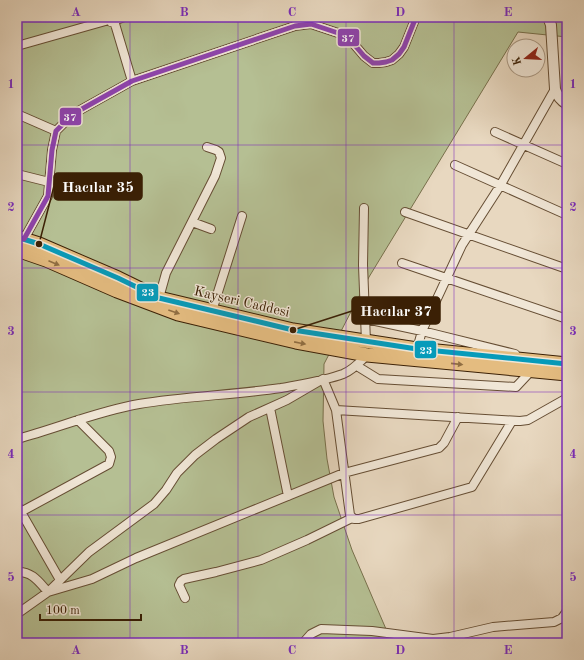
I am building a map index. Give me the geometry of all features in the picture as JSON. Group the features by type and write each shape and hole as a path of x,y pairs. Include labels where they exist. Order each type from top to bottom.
{"main road":[{"name":"Kayseri Caddesi","path":"19,242 39,244 118,278 159,298 366,349 416,349 567,364"},
{"name":"Kayseri Caddesi","path":"19,242 46,260 117,291 178,314 296,342 366,349 532,371 567,374"}],"street":[{"path":"17,46 108,20 124,17"},
{"path":"19,242 48,196 52,150 56,131 74,114 100,98 132,81 295,26 311,24 347,36 368,60 379,63 386,62 399,54 404,47 416,17"},
{"path":"548,17 551,25 556,95 567,104"},
{"path":"108,20 115,24 132,81"},
{"path":"416,349 422,331 462,245 500,186 555,89"},
{"path":"17,114 56,131"},
{"path":"495,132 567,164"},
{"path":"159,298 166,273 214,176 220,158 220,155 216,150 207,147"},
{"path":"455,165 567,215"},
{"path":"17,174 49,182"},
{"path":"17,439 78,420 139,404 184,398 246,393 307,384 344,373 357,366 366,349 363,265 364,208"},
{"path":"405,212 567,269"},
{"path":"212,311 242,216"},
{"path":"192,222 211,229"},
{"path":"402,263 567,319"},
{"path":"366,319 551,362"},
{"path":"357,366 378,379 516,387 532,371"},
{"path":"17,614 48,592 89,552 154,504 166,490 177,473 195,455 249,417 287,400 323,379"},
{"path":"323,379 336,410 350,515 352,518"},
{"path":"336,410 512,421 528,420 567,398"},
{"path":"270,408 288,496"},
{"path":"48,592 92,579 136,558 344,473 439,448 444,443 458,417"},
{"path":"19,513 109,464 111,458 109,451 78,420"},
{"path":"185,598 179,585 184,579 261,560 352,518 359,519 472,487 512,421"},
{"path":"17,505 19,513 60,580"},
{"path":"17,572 28,573 34,577 48,592"},
{"path":"303,643 311,634 321,629 372,631 433,639 450,637 492,627 554,622 562,618 567,611"}],"green space":[{"path":"17,17 567,17 567,37 518,32 514,38 506,38 506,52 369,277 324,364 323,421 327,459 334,497 352,550 392,643 17,643"}],"transit line":[{"name":"37","path":"24,239 48,196 52,150 56,131 73,114 132,81 295,26 311,24 347,36 364,56 373,63 386,62 392,60 404,47 416,17"},
{"name":"23","path":"17,237 39,244 118,278 159,298 293,330 417,349 567,364"}],"place":[{"name":"Hacılar 35","path":"39,244"},
{"name":"Hacılar 37","path":"293,330"}]}
